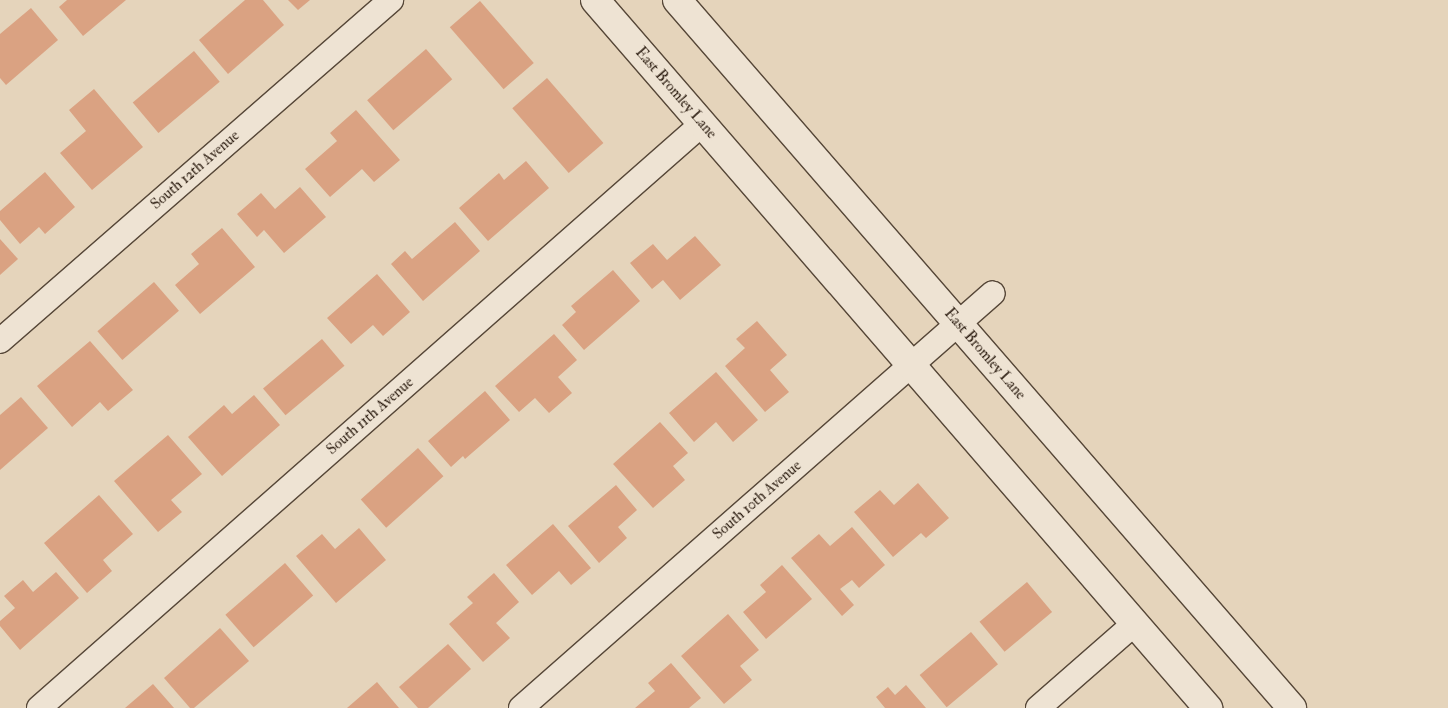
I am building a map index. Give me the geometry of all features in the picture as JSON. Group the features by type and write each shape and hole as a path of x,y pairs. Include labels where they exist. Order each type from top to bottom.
{"main road":[{"name":"East Bromley Lane","path":"595,0 1208,708"},
{"path":"612,0 630,41"},
{"name":"East Bromley Lane","path":"677,0 1292,708"}],"street":[{"name":"South 12th Avenue","path":"0,341 391,0"},
{"name":"South 11th Avenue","path":"38,708 702,124"},
{"name":"South 10th Avenue","path":"521,708 994,293"},
{"path":"1038,708 1134,624"}],"building":[{"path":"67,0 126,0 83,36 59,7"},
{"path":"245,0 263,0 284,25 228,74 199,40"},
{"path":"288,0 310,0 298,10"},
{"path":"480,1 534,63 504,89 450,27"},
{"path":"31,8 58,40 6,85 0,78 0,34"},
{"path":"426,49 452,79 393,130 367,100"},
{"path":"194,51 220,82 158,133 133,102"},
{"path":"547,78 603,143 569,173 512,108"},
{"path":"94,89 143,147 92,190 60,153 86,131 69,110"},
{"path":"356,110 400,160 374,182 362,169 330,197 305,169 337,141 330,133"},
{"path":"526,161 549,188 488,241 459,208 499,173 504,180"},
{"path":"45,172 75,207 45,234 39,227 20,244 0,220 0,211"},
{"path":"300,187 326,217 284,253 264,230 257,237 237,214 261,193 275,209"},
{"path":"455,222 480,251 423,301 391,264 405,251 412,259"},
{"path":"222,228 255,267 200,314 175,285 199,264 191,254"},
{"path":"695,236 721,265 680,300 663,280 652,289 630,263 653,244 667,260"},
{"path":"0,239 18,259 0,275"},
{"path":"613,270 640,301 584,350 562,325 576,312 571,306"},
{"path":"377,274 410,312 383,336 373,325 351,344 327,318"},
{"path":"154,282 179,311 122,360 97,331"},
{"path":"757,321 787,355 770,370 789,392 765,412 725,366 745,348 736,339"},
{"path":"554,334 577,360 558,377 572,393 549,413 535,398 519,412 495,386"},
{"path":"322,339 344,366 286,415 263,388"},
{"path":"90,341 133,390 108,411 100,402 72,427 37,386"},
{"path":"716,372 758,420 733,442 716,422 694,442 669,413"},
{"path":"485,391 510,420 465,459 463,456 451,467 428,441"},
{"path":"254,395 280,425 222,476 188,437 224,405 232,414"},
{"path":"21,397 48,428 0,470 0,415"},
{"path":"660,422 688,453 673,466 685,480 653,508 613,464"},
{"path":"168,435 202,474 171,500 182,512 158,532 114,481"},
{"path":"418,448 443,476 386,528 361,500"},
{"path":"918,483 949,518 926,538 921,533 893,557 854,512 880,490 894,505"},
{"path":"616,485 637,510 618,527 627,538 599,563 568,526"},
{"path":"99,495 133,534 103,560 112,571 87,593 44,543"},
{"path":"553,524 591,568 571,585 559,571 532,595 506,565"},
{"path":"852,527 885,565 859,588 852,580 840,589 854,605 842,616 791,558 819,534 830,546"},
{"path":"359,528 386,560 336,603 296,556 322,534 335,549"},
{"path":"285,563 313,595 254,647 225,615"},
{"path":"782,565 812,599 766,639 743,612 766,592 760,585"},
{"path":"56,572 79,598 20,650 0,626 0,621 15,608 4,596 23,580 33,592"},
{"path":"494,573 519,602 496,623 510,638 483,662 449,624 473,603 467,597"},
{"path":"1027,582 1052,612 1005,652 980,622"},
{"path":"728,614 759,650 740,666 752,680 724,704 681,656"},
{"path":"220,628 249,661 194,708 190,708 164,678"},
{"path":"971,632 998,664 947,707 920,675"},
{"path":"448,644 471,669 428,708 418,708 399,687"},
{"path":"671,663 701,698 689,708 635,708 655,691 648,683"},
{"path":"377,682 399,708 347,708"},
{"path":"153,684 174,708 125,708"},
{"path":"906,685 926,708 885,708 876,697 888,687 895,695"}]}
